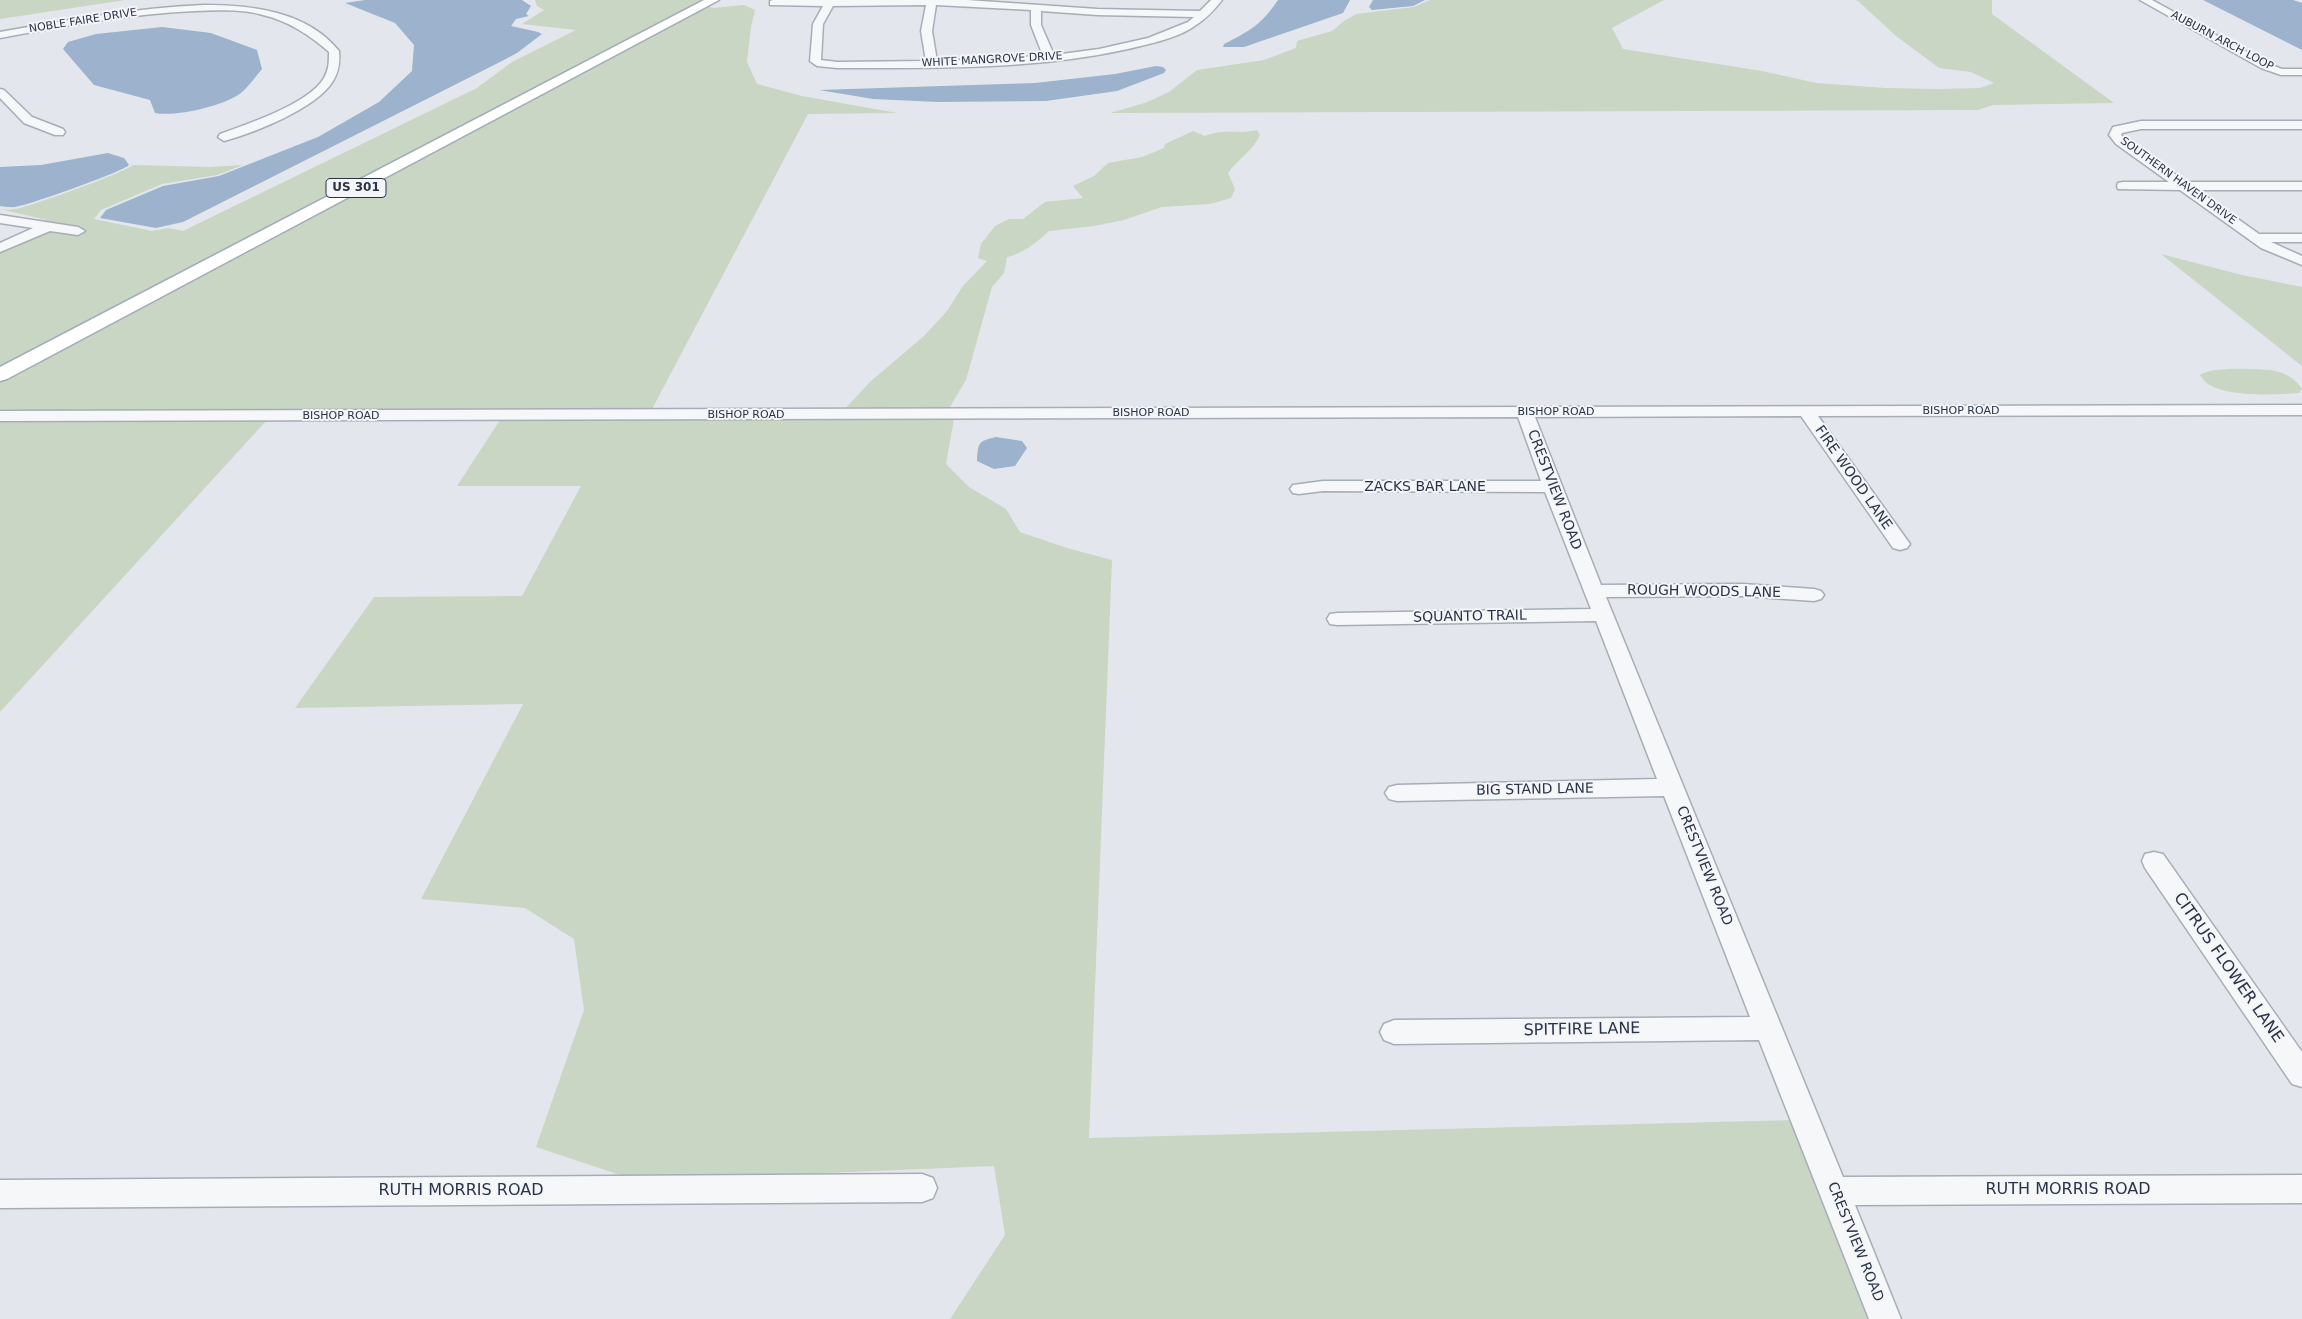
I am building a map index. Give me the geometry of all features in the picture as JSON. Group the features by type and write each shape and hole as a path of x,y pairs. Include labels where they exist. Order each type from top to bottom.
{"main road":[{"name":"US 301","path":"0,375 713,0"}],"street":[{"path":"242,9 262,0"},
{"name":"WHITE MANGROVE DRIVE","path":"830,3 818,24 815,61 821,64 837,65 1050,59 1098,52 1147,41 1177,30 1205,14 1217,0"},
{"name":"AUBURN ARCH LOOP","path":"2145,0 2265,66 2281,72 2302,72"},
{"path":"773,3 932,1 1036,9 1205,14"},
{"path":"932,1 927,17 926,30 932,63"},
{"name":"NOBLE FAIRE DRIVE","path":"0,34 149,11 198,8 242,9 264,12 280,17 321,38 334,51 333,71 324,86 271,120 224,137"},
{"path":"1036,9 1036,25 1050,59"},
{"path":"0,92 28,120 59,132"},
{"name":"SOUTHERN HAVEN DRIVE","path":"2302,125 2141,125 2117,130 2116,135 2120,141 2266,245 2302,260"},
{"path":"2123,186 2302,186"},
{"path":"0,219 78,231"},
{"path":"0,248 49,226"},
{"path":"0,232 27,236"},
{"path":"2256,238 2302,238"},
{"name":"BISHOP ROAD","path":"0,416 2302,410"},
{"name":"CRESTVIEW ROAD","path":"1524,412 1593,590 1886,1319"},
{"name":"FIRE WOOD LANE","path":"1806,412 1900,544"},
{"name":"ZACKS BAR LANE","path":"1299,489 1324,486 1552,487"},
{"name":"ROUGH WOODS LANE","path":"1593,590 1743,590 1814,595"},
{"name":"SQUANTO TRAIL","path":"1337,619 1603,615"},
{"name":"BIG STAND LANE","path":"1397,793 1672,787"},
{"name":"CITRUS FLOWER LANE","path":"2154,861 2302,1075"},
{"name":"SPITFIRE LANE","path":"1394,1032 1769,1028"},
{"name":"RUTH MORRIS ROAD","path":"0,1194 922,1188"},
{"name":"RUTH MORRIS ROAD","path":"1835,1191 2302,1189"}],"green space":[{"path":"0,0 125,0 0,19"},
{"path":"535,0 701,0 695,3 700,5 0,371 0,251 48,230 77,235 87,230 42,222 47,220 0,209 8,210 29,206 98,181 133,165 210,167 243,165 217,175 162,184 101,210 94,219 152,231 168,228 183,231 477,88 512,62 576,30 522,24 544,10 537,6"},
{"path":"1430,0 1664,0 1612,28 1623,49 1762,71 1816,83 1885,88 1937,89 1980,88 1994,83 1971,72 1939,68 1896,36 1858,1 1854,0 1992,0 1992,14 2114,103 1993,105 1978,110 1110,113 1145,103 1169,92 1197,70 1264,60 1296,48 1297,41 1332,31 1356,14 1414,7"},
{"path":"744,5 755,10 747,62 757,84 802,96 897,113 808,114 651,411 0,412 0,379 706,6 714,8"},
{"path":"1257,130 1260,135 1257,141 1228,173 1235,189 1231,198 1210,204 1162,207 1124,220 1094,226 1049,231 1030,247 1007,257 1004,273 992,287 966,380 948,410 843,411 870,382 924,336 947,311 963,286 987,261 978,258 981,244 995,226 1009,219 1023,219 1045,202 1083,198 1073,186 1094,176 1108,163 1142,157 1164,148 1165,144 1193,131 1205,136 1220,132"},
{"path":"2161,254 2242,275 2302,287 2302,366"},
{"path":"2224,369 2271,370 2289,376 2302,389 2299,393 2289,394 2239,393 2216,388 2207,383 2200,375"},
{"path":"954,419 946,464 969,487 1006,509 1020,532 1067,548 1112,560 1089,1138 1794,1120 1871,1319 950,1319 1005,1235 994,1166 754,1176 623,1176 536,1147 584,1010 574,939 525,908 421,899 523,704 295,708 374,597 522,596 581,486 457,486 500,420"},
{"path":"0,420 267,420 0,712"}],"water":[{"path":"365,0 522,0 531,6 526,14 529,16 516,19 511,26 542,34 517,53 498,63 183,222 156,228 100,218 106,210 163,186 219,176 318,137 379,102 412,71 414,45 395,23 345,3"},
{"path":"1278,0 1350,0 1343,13 1244,47 1223,47 1224,44 1248,31 1261,21"},
{"path":"1373,0 1425,0 1413,6 1372,10 1369,7"},
{"path":"2203,0 2293,0 2302,3 2302,50"},
{"path":"162,27 211,33 257,50 262,69 241,93 233,98 200,109 164,114 155,113 150,100 94,85 63,49 68,42 96,34"},
{"path":"1156,66 1163,67 1166,70 1164,73 1117,91 1046,101 938,102 873,99 819,90 1035,83 1115,74"},
{"path":"108,153 124,158 129,165 41,200 14,207 0,206 0,167 41,165"},
{"path":"996,437 1022,441 1027,448 1015,466 994,469 977,461 980,444"}]}
